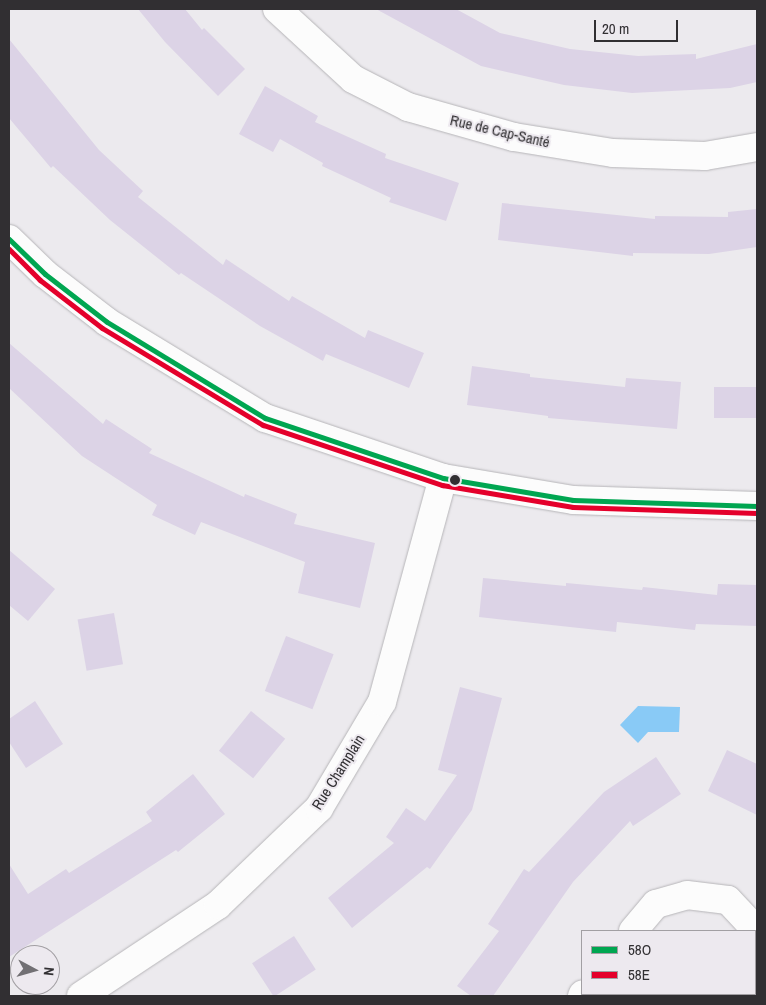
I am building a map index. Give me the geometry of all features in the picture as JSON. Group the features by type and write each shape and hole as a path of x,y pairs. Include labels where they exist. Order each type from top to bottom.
{"street":[{"name":"Rue de Cap-Santé","path":"278,9 353,79 408,107 514,137 613,153 705,156 757,147"},
{"path":"9,239 45,274 107,322 265,418 443,478 573,500 757,506"},
{"name":"Rue Champlain","path":"81,996 218,905 318,808 382,702 443,478"},
{"path":"633,930 656,904 687,895 728,900 757,931"}],"water":[{"path":"638,706 680,707 679,732 648,732 638,743 620,725"}],"building":[{"path":"138,9 185,9 202,30 204,28 245,69 218,96 165,42"},
{"path":"376,9 456,9 500,33 570,49 638,56 696,54 696,59 757,44 757,82 730,88 632,93 564,85 481,66"},
{"path":"9,39 99,150 143,191 138,197 223,265 226,259 289,301 292,296 365,338 368,330 424,353 409,388 326,354 323,361 260,326 181,273 179,275 110,220 53,166 51,168 9,118"},
{"path":"265,86 318,116 315,122 386,154 385,158 459,183 446,221 389,202 391,198 322,166 323,163 280,139 273,152 239,134"},
{"path":"502,203 655,219 655,216 728,217 728,212 757,209 757,247 709,254 633,253 633,256 498,240"},
{"path":"9,343 103,424 106,419 152,449 149,453 244,497 245,494 297,514 294,524 375,543 360,608 298,593 305,562 201,522 195,535 152,515 157,505 82,456 9,388"},
{"path":"472,366 530,374 530,377 625,387 626,378 681,382 677,429 548,418 548,416 467,405"},
{"path":"714,387 757,387 757,418 714,418"},
{"path":"9,550 55,589 28,621 9,605"},
{"path":"483,578 566,586 566,583 642,590 643,587 717,595 718,584 757,585 757,626 696,624 695,630 617,622 616,632 479,617"},
{"path":"114,613 123,664 87,671 78,619"},
{"path":"286,636 334,654 312,709 265,691"},
{"path":"460,687 502,698 472,810 430,869 427,867 352,928 328,898 394,843 386,837 406,808 425,821 457,775 438,770"},
{"path":"35,701 63,744 26,768 9,742 9,719"},
{"path":"251,711 285,739 253,778 219,751"},
{"path":"727,750 757,764 757,815 708,791"},
{"path":"656,757 681,794 633,826 630,821 573,882 493,996 471,996 457,986 499,931 488,924 524,869 529,872 604,792"},
{"path":"193,774 225,814 178,852 176,850 28,945 10,945 9,957 9,864 28,894 66,869 69,873 152,821 146,812"},
{"path":"294,936 316,970 273,996 252,963"}],"transit line":[{"name":"58O","path":"9,239 45,274 107,322 265,418 443,478 573,500 757,506"},
{"name":"58E","path":"9,249 40,280 102,328 263,425 442,485 573,507 757,513"}]}
